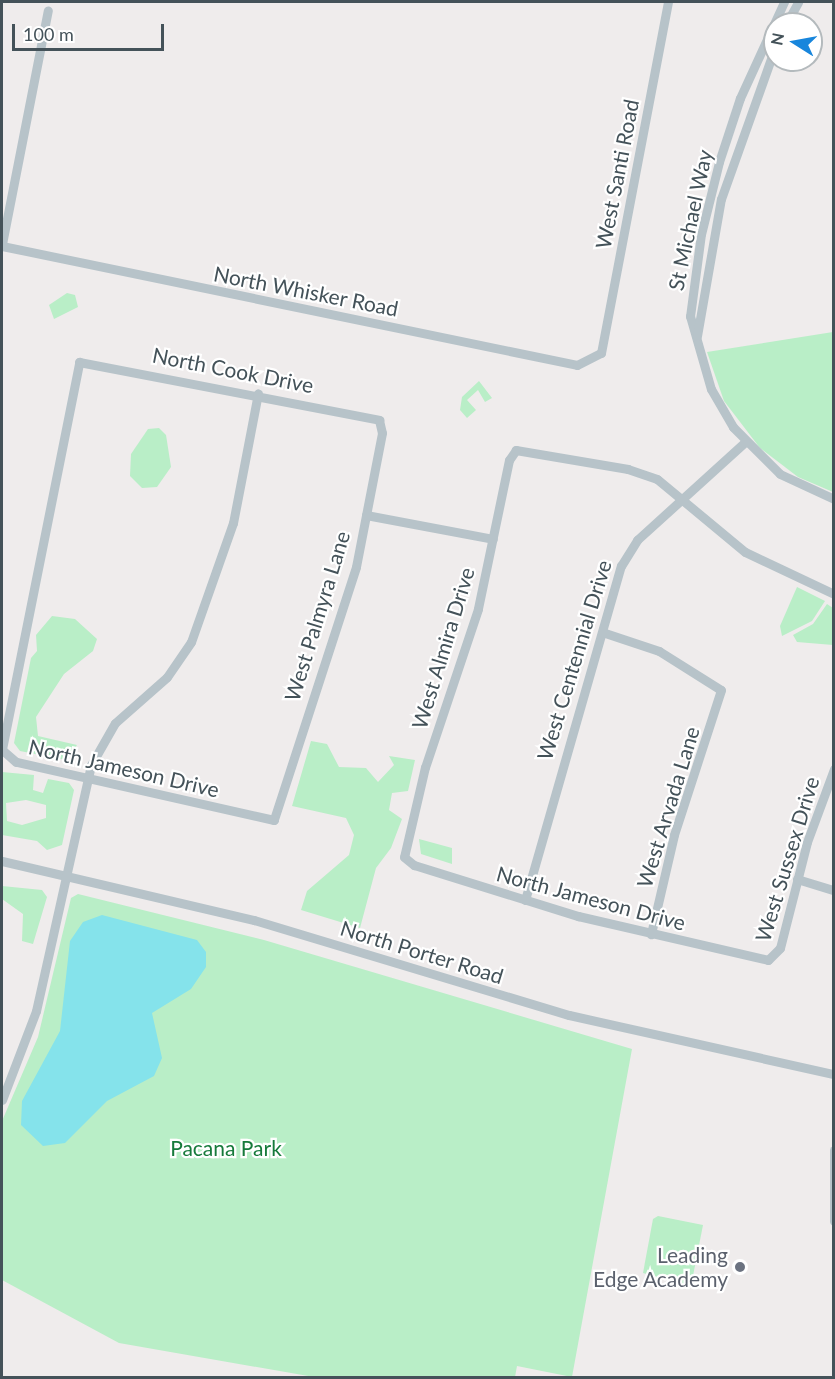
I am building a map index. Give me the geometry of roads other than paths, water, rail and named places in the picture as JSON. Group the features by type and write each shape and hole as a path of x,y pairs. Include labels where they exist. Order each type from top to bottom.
{"street":[{"name":"West Santi Road","path":"602,353 668,2"},
{"name":"St Michael Way","path":"697,336 690,316 692,291 708,203 740,98 784,2"},
{"path":"2,245 48,10"},
{"name":"St Michael Way","path":"697,336 724,188 766,72"},
{"name":"North Whisker Road","path":"2,245 577,365 602,353"},
{"path":"697,336 711,389 745,442 780,474 834,499"},
{"name":"North Cook Drive","path":"2,752 79,362 258,393 379,420"},
{"path":"2,1100 36,1011 87,777 115,723 167,677 191,642 233,523 258,393"},
{"name":"West Palmyra Lane","path":"274,820 356,567 382,433 379,420"},
{"name":"West Centennial Drive","path":"525,900 555,783 605,633 628,552 745,442"},
{"name":"West Almira Drive","path":"404,857 424,767 478,609 516,450 635,471 657,479 682,500"},
{"path":"682,500 745,552 834,594"},
{"path":"366,515 493,539"},
{"name":"West Arvada Lane","path":"605,633 659,651 721,690 674,835 651,934"},
{"name":"North Jameson Drive","path":"2,752 87,777 274,820"},
{"name":"West Sussex Drive","path":"773,959 834,770"},
{"name":"North Jameson Drive","path":"404,857 525,900 651,934 773,959"},
{"name":"North Porter Road","path":"2,861 66,874 254,920 579,1018 834,1074"},
{"path":"797,879 834,890"},
{"path":"834,1150 834,1221"}],"water":[{"path":"102,915 197,940 206,952 206,967 191,989 152,1013 162,1058 154,1076 107,1101 65,1143 43,1146 21,1125 22,1101 60,1031 70,941 83,922"}],"place":[{"name":"Leading Edge Academy","path":"740,1267"}],"park label":[{"name":"Pacana Park","path":"226,1148"}]}
